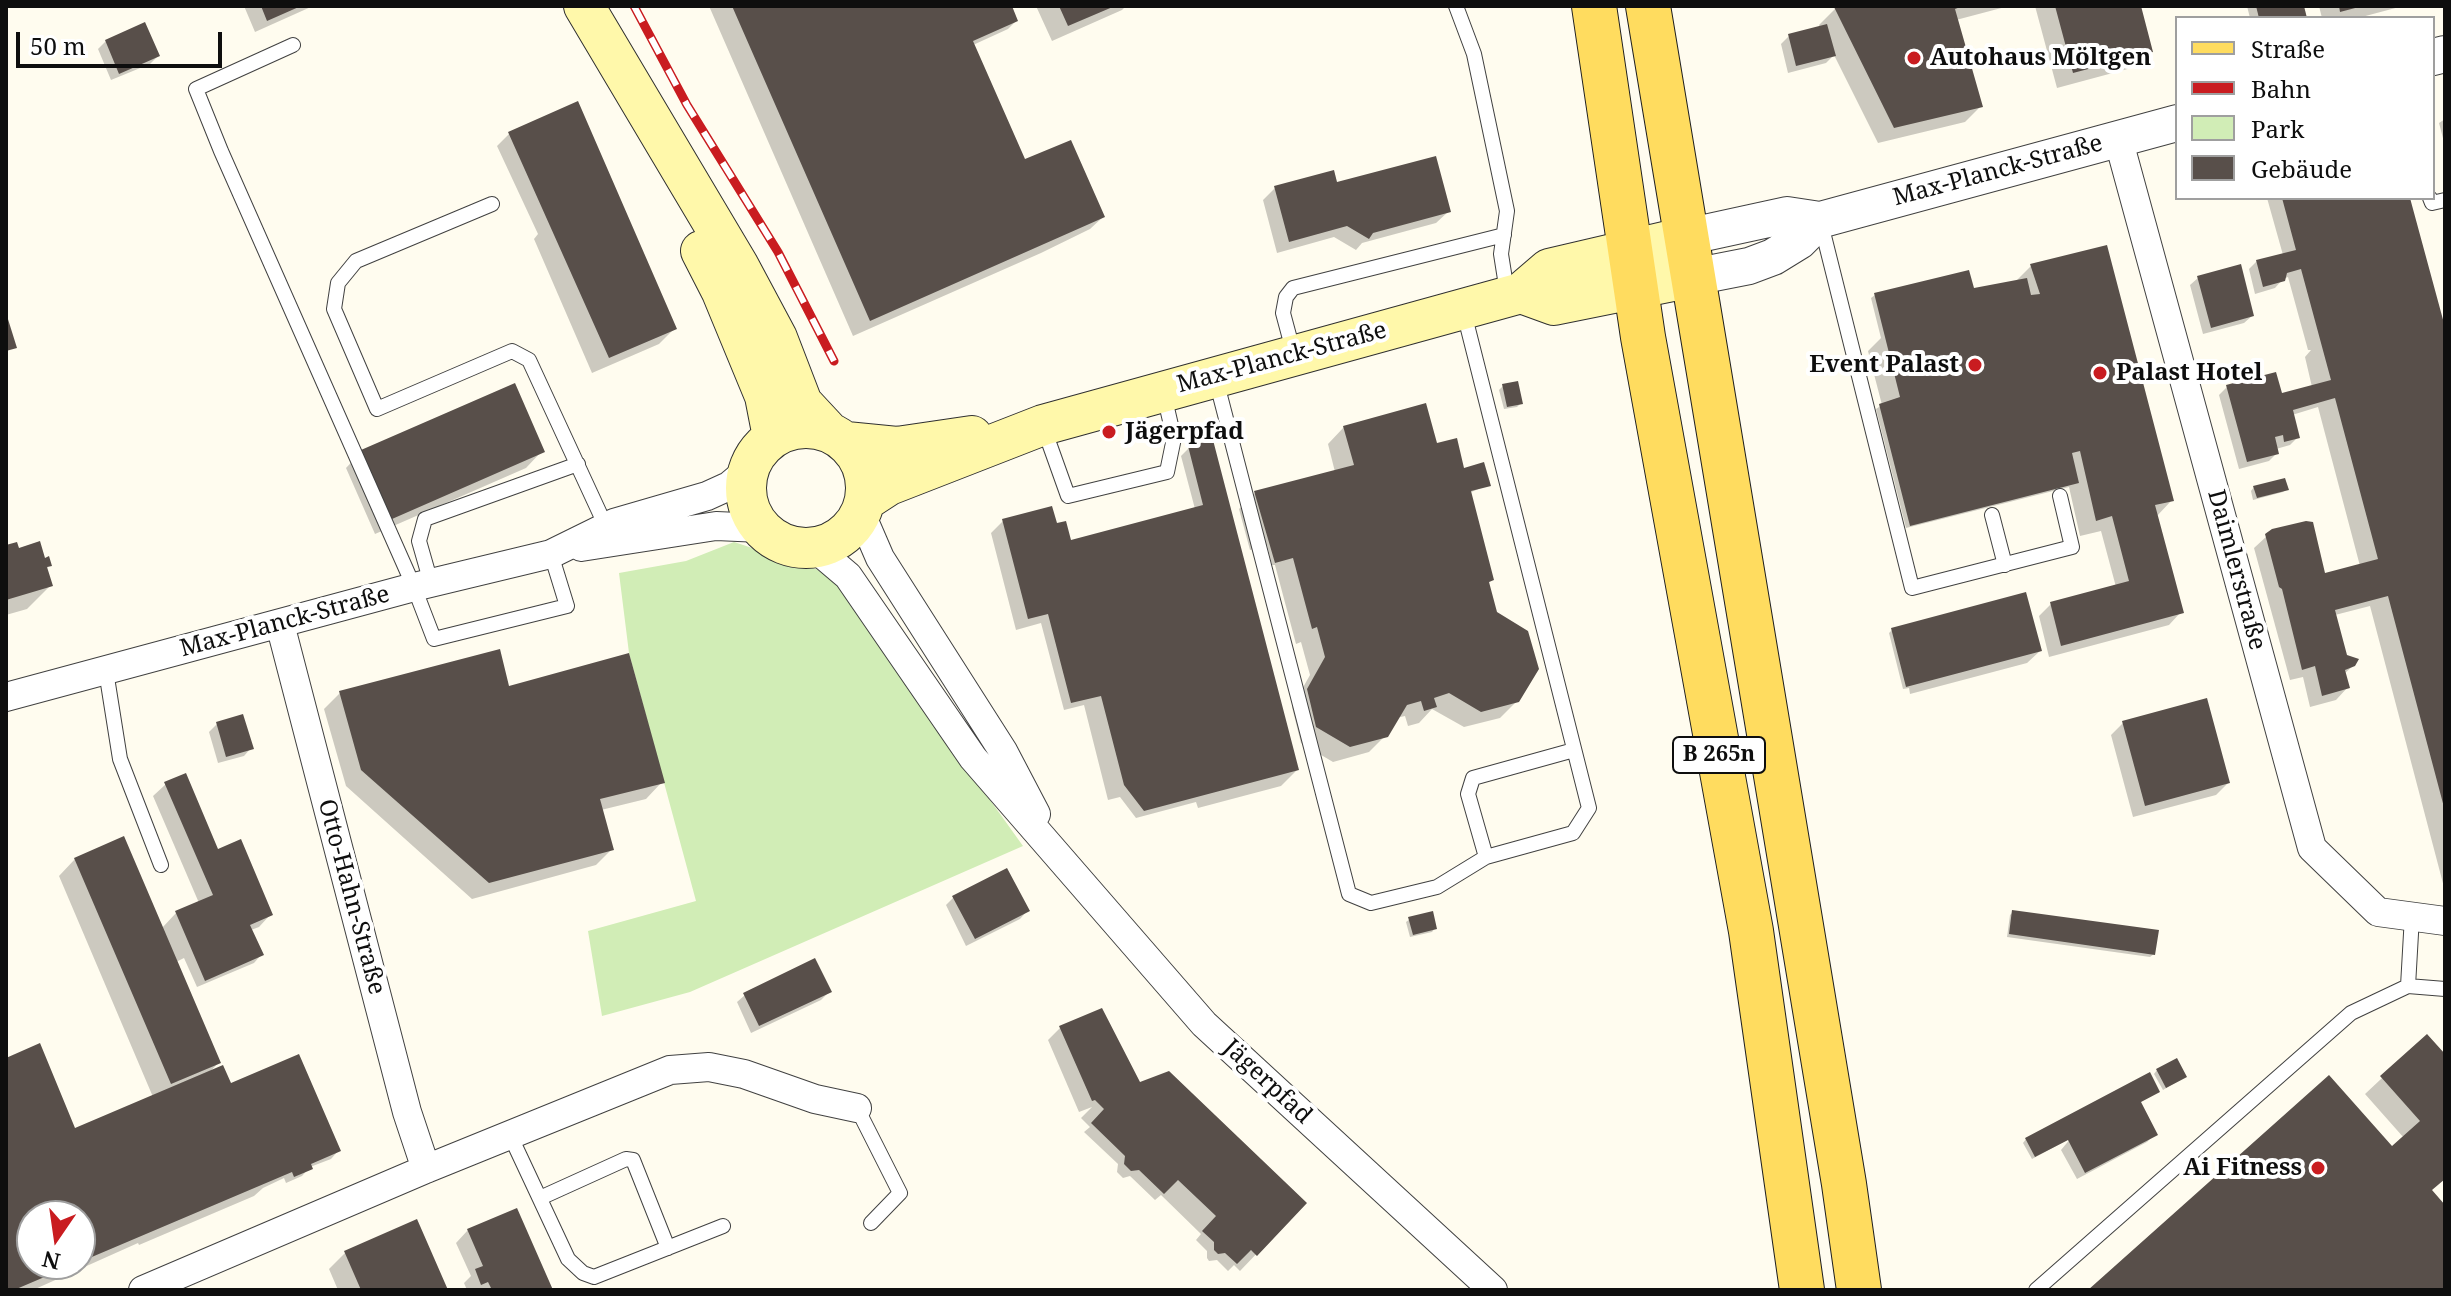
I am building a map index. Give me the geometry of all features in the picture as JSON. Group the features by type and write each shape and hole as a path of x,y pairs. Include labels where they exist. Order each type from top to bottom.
{"main road":[{"path":"583,6 738,265 777,338 802,403 838,437 860,458 867,479 864,507 850,530 834,542 815,548 795,548 776,540 761,528 750,510 746,490 748,470 758,451 773,437 791,429 810,427 838,437"},
{"path":"583,6 633,121 722,292 765,396 773,437"},
{"name":"B 265n","path":"1594,6 1633,269 1751,931 1802,1290"},
{"name":"B 265n","path":"1648,6 1859,1290"},
{"name":"Max-Planck-Straße","path":"864,507 889,485 1043,425 1515,295 1549,269 1633,269 1690,257"},
{"name":"Max-Planck-Straße","path":"838,437 897,447 1043,425"}],"street":[{"name":"Max-Planck-Straße","path":"1690,257 1787,215 1820,220 2175,124"},
{"name":"Daimlerstraße","path":"2118,138 2312,848 2378,912 2445,921"},
{"name":"Max-Planck-Straße","path":"6,697 558,552 707,496 729,486 748,470"},
{"path":"864,507 880,558 1003,751 1059,858"},
{"name":"Max-Planck-Straße","path":"609,534 716,526 761,528"},
{"path":"815,548 848,576 973,758 1059,858"},
{"name":"Otto-Hahn-Straße","path":"280,624 407,1112 426,1169"},
{"name":"Jägerpfad","path":"1059,858 1204,1024 1493,1290"},
{"path":"143,1290 426,1169 670,1070 709,1067 744,1074 815,1099 857,1108"}],"lane":[{"path":"1456,6 1474,54 1507,211 1501,254 1515,295"},
{"path":"293,45 196,89 221,151 423,585"},
{"path":"492,204 356,261 338,283 334,309 377,409 512,351 529,360 609,534"},
{"path":"1820,220 1912,588 2072,547 2060,496"},
{"path":"1294,355 1283,313 1286,297 1293,288 1504,235"},
{"path":"1215,377 1349,894 1371,903 1437,887 1486,857 1573,833 1589,808 1463,308"},
{"path":"1043,425 1068,496 1167,472 1174,438 1163,391"},
{"path":"558,552 567,606 434,639 423,585 419,541 425,519 578,464"},
{"path":"1992,515 2005,565"},
{"path":"106,671 120,759 161,865"},
{"path":"1486,857 1468,794 1473,778 1574,750"},
{"path":"2408,986 2412,916"},
{"path":"2036,1290 2351,1013 2408,986 2445,989"},
{"path":"857,1108 900,1193 871,1223"},
{"path":"510,1135 568,1259 583,1273 594,1277 723,1226"},
{"path":"540,1198 626,1159 633,1160 668,1248"}],"green space":[{"path":"734,542 816,569 851,591 927,712 1023,846 690,992 602,1016 588,931 696,901 629,653 619,573 686,561"}],"building":[{"path":"261,6 301,6 267,21"},
{"path":"732,6 1012,6 1018,21 973,41 1025,159 1071,140 1105,217 870,321"},
{"path":"1059,6 1115,6 1068,26"},
{"name":"Autohaus Möltgen","path":"1963,6 1955,9 1983,107 1894,128 1834,7"},
{"name":"Autohaus Möltgen","path":"2055,6 2141,6 2153,52 2073,73"},
{"path":"2256,6 2304,6 2306,16 2258,16"},
{"path":"2339,6 2359,6 2359,7 2340,12"},
{"path":"145,22 160,56 119,74 105,40"},
{"path":"1827,24 1836,56 1796,66 1788,34"},
{"path":"578,101 677,329 609,358 508,132"},
{"path":"1436,156 1451,212 1373,233 1369,239 1347,226 1289,242 1274,186 1334,170 1337,182"},
{"path":"2283,200 2411,200 2445,327 2445,811 2388,596 2335,610 2347,655 2359,659 2355,666 2345,670 2350,688 2322,696 2315,666 2302,670 2279,587 2265,534 2272,529 2313,522 2325,573 2378,559 2335,398 2293,410 2300,438 2284,442 2283,435 2275,437 2279,454 2247,462 2226,385 2276,372 2282,393 2331,380 2301,269 2287,273 2285,281 2263,287 2256,260 2296,250"},
{"path":"2107,245 2174,501 2155,505 2184,613 2061,646 2050,602 2129,581 2112,516 2096,521 2080,451 2072,453 2079,483 1910,526 1879,404 1900,397 1874,293 1969,270 1974,288 2027,278 2031,295 2040,294 2030,264"},
{"path":"2241,264 2254,316 2211,328 2197,276"},
{"path":"6,317 17,348 6,351"},
{"path":"1518,381 1523,404 1507,407 1502,384"},
{"path":"515,383 545,452 392,519 361,450"},
{"path":"1426,403 1437,443 1457,438 1464,468 1484,462 1491,486 1471,491 1494,580 1489,582 1497,612 1528,631 1539,669 1519,702 1481,712 1449,693 1434,698 1437,707 1424,711 1421,701 1407,705 1388,737 1350,747 1316,727 1307,689 1325,657 1317,627 1312,629 1293,558 1275,563 1254,491 1354,465 1343,426"},
{"path":"1213,440 1299,770 1144,811 1124,785 1101,696 1071,703 1048,614 1028,619 1002,519 1052,506 1057,523 1066,521 1071,540 1203,505 1188,446"},
{"path":"2285,478 2289,490 2257,498 2253,486"},
{"path":"40,541 45,558 49,556 52,566 47,567 53,586 6,600 6,545 17,542 19,548"},
{"path":"2026,592 2042,651 1906,687 1891,628"},
{"path":"500,649 509,686 629,653 665,783 600,799 614,850 489,883 361,770 339,691"},
{"path":"2207,698 2230,783 2145,806 2122,721"},
{"path":"243,714 254,749 226,757 216,722"},
{"path":"186,773 218,849 241,839 273,915 250,925 264,955 205,981 175,911 213,895 164,782"},
{"path":"124,836 221,1063 171,1084 74,858"},
{"path":"1007,868 1030,911 975,939 952,896"},
{"path":"2012,910 2159,930 2155,955 2009,934"},
{"path":"1433,911 1437,929 1413,935 1408,917"},
{"path":"815,958 832,992 759,1026 743,993"},
{"path":"1102,1008 1140,1082 1169,1071 1307,1203 1257,1256 1251,1250 1237,1264 1225,1253 1218,1254 1214,1250 1214,1242 1202,1231 1216,1216 1178,1180 1164,1194 1139,1170 1131,1171 1124,1164 1125,1156 1091,1123 1104,1109 1095,1100 1092,1101 1059,1026"},
{"name":"Ai Fitness","path":"2427,1034 2445,1054 2445,1179 2432,1190 2445,1205 2445,1290 2088,1290 2329,1075 2392,1146 2420,1121 2380,1076"},
{"path":"40,1043 75,1128 223,1065 231,1083 299,1054 341,1151 311,1164 313,1169 294,1177 292,1172 96,1255 96,1200 16,1200 16,1280 37,1280 14,1290 6,1290 6,1058"},
{"path":"2177,1058 2187,1077 2166,1088 2156,1069"},
{"path":"2150,1072 2160,1092 2141,1102 2158,1135 2085,1173 2068,1140 2035,1157 2025,1138"},
{"path":"517,1208 553,1290 492,1290 488,1282 481,1285 475,1269 483,1266 467,1229"},
{"path":"417,1219 448,1290 361,1290 344,1251"}],"railway":[{"path":"634,6 687,105 778,252 834,361"}],"place":[{"name":"Autohaus Möltgen","path":"1914,58"},
{"name":"Event Palast","path":"1975,365"},
{"name":"Palast Hotel","path":"2100,373"},
{"name":"Jägerpfad","path":"1109,432"},
{"name":"Ai Fitness","path":"2318,1168"}]}
